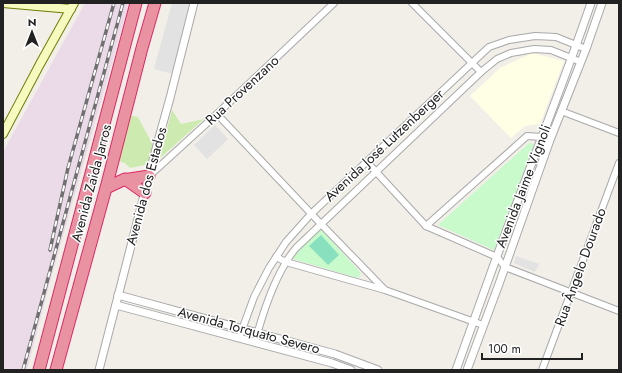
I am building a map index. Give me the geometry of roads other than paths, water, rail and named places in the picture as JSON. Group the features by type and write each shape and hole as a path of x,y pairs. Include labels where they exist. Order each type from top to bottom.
{"highway":[{"name":"Avenida Zaida Jarros","path":"39,370 136,3"},
{"name":"Avenida Zaida Jarros","path":"56,370 155,3"},
{"path":"106,188 125,179 149,176"},
{"path":"125,179 144,193"}],"main road":[{"path":"3,3 72,6 3,134"}],"street":[{"name":"Avenida dos Estados","path":"99,370 194,3"},
{"name":"Rua Provenzano","path":"149,176 334,3"},
{"path":"412,3 481,72"},
{"name":"Avenida Jaime Vignoli","path":"456,370 496,257 572,59 591,3"},
{"name":"Avenida Jaime Vignoli","path":"467,370 550,140 586,49 602,3"},
{"name":"Avenida José Lutzenberger","path":"239,338 254,297 269,268 286,242 312,214 489,47 509,40 535,36 556,37 586,49"},
{"name":"Avenida José Lutzenberger","path":"255,342 268,301 280,271 296,248 481,72 497,59 512,53 534,49 551,50 581,62"},
{"path":"561,111 619,133"},
{"path":"217,114 384,290"},
{"path":"426,226 527,136 542,137 550,140"},
{"path":"367,162 426,226 496,257 505,267 619,312"},
{"name":"Rua Ângelo Dourado","path":"542,370 619,163"},
{"path":"276,256 286,262 384,290 483,325"},
{"name":"Avenida Torquato Severo","path":"118,295 335,354 378,370"},
{"name":"Avenida Torquato Severo","path":"116,305 332,363 351,370"},
{"path":"180,322 183,313"}],"railway":[{"path":"50,250 68,168 114,3"},
{"path":"23,370 123,3"}]}
